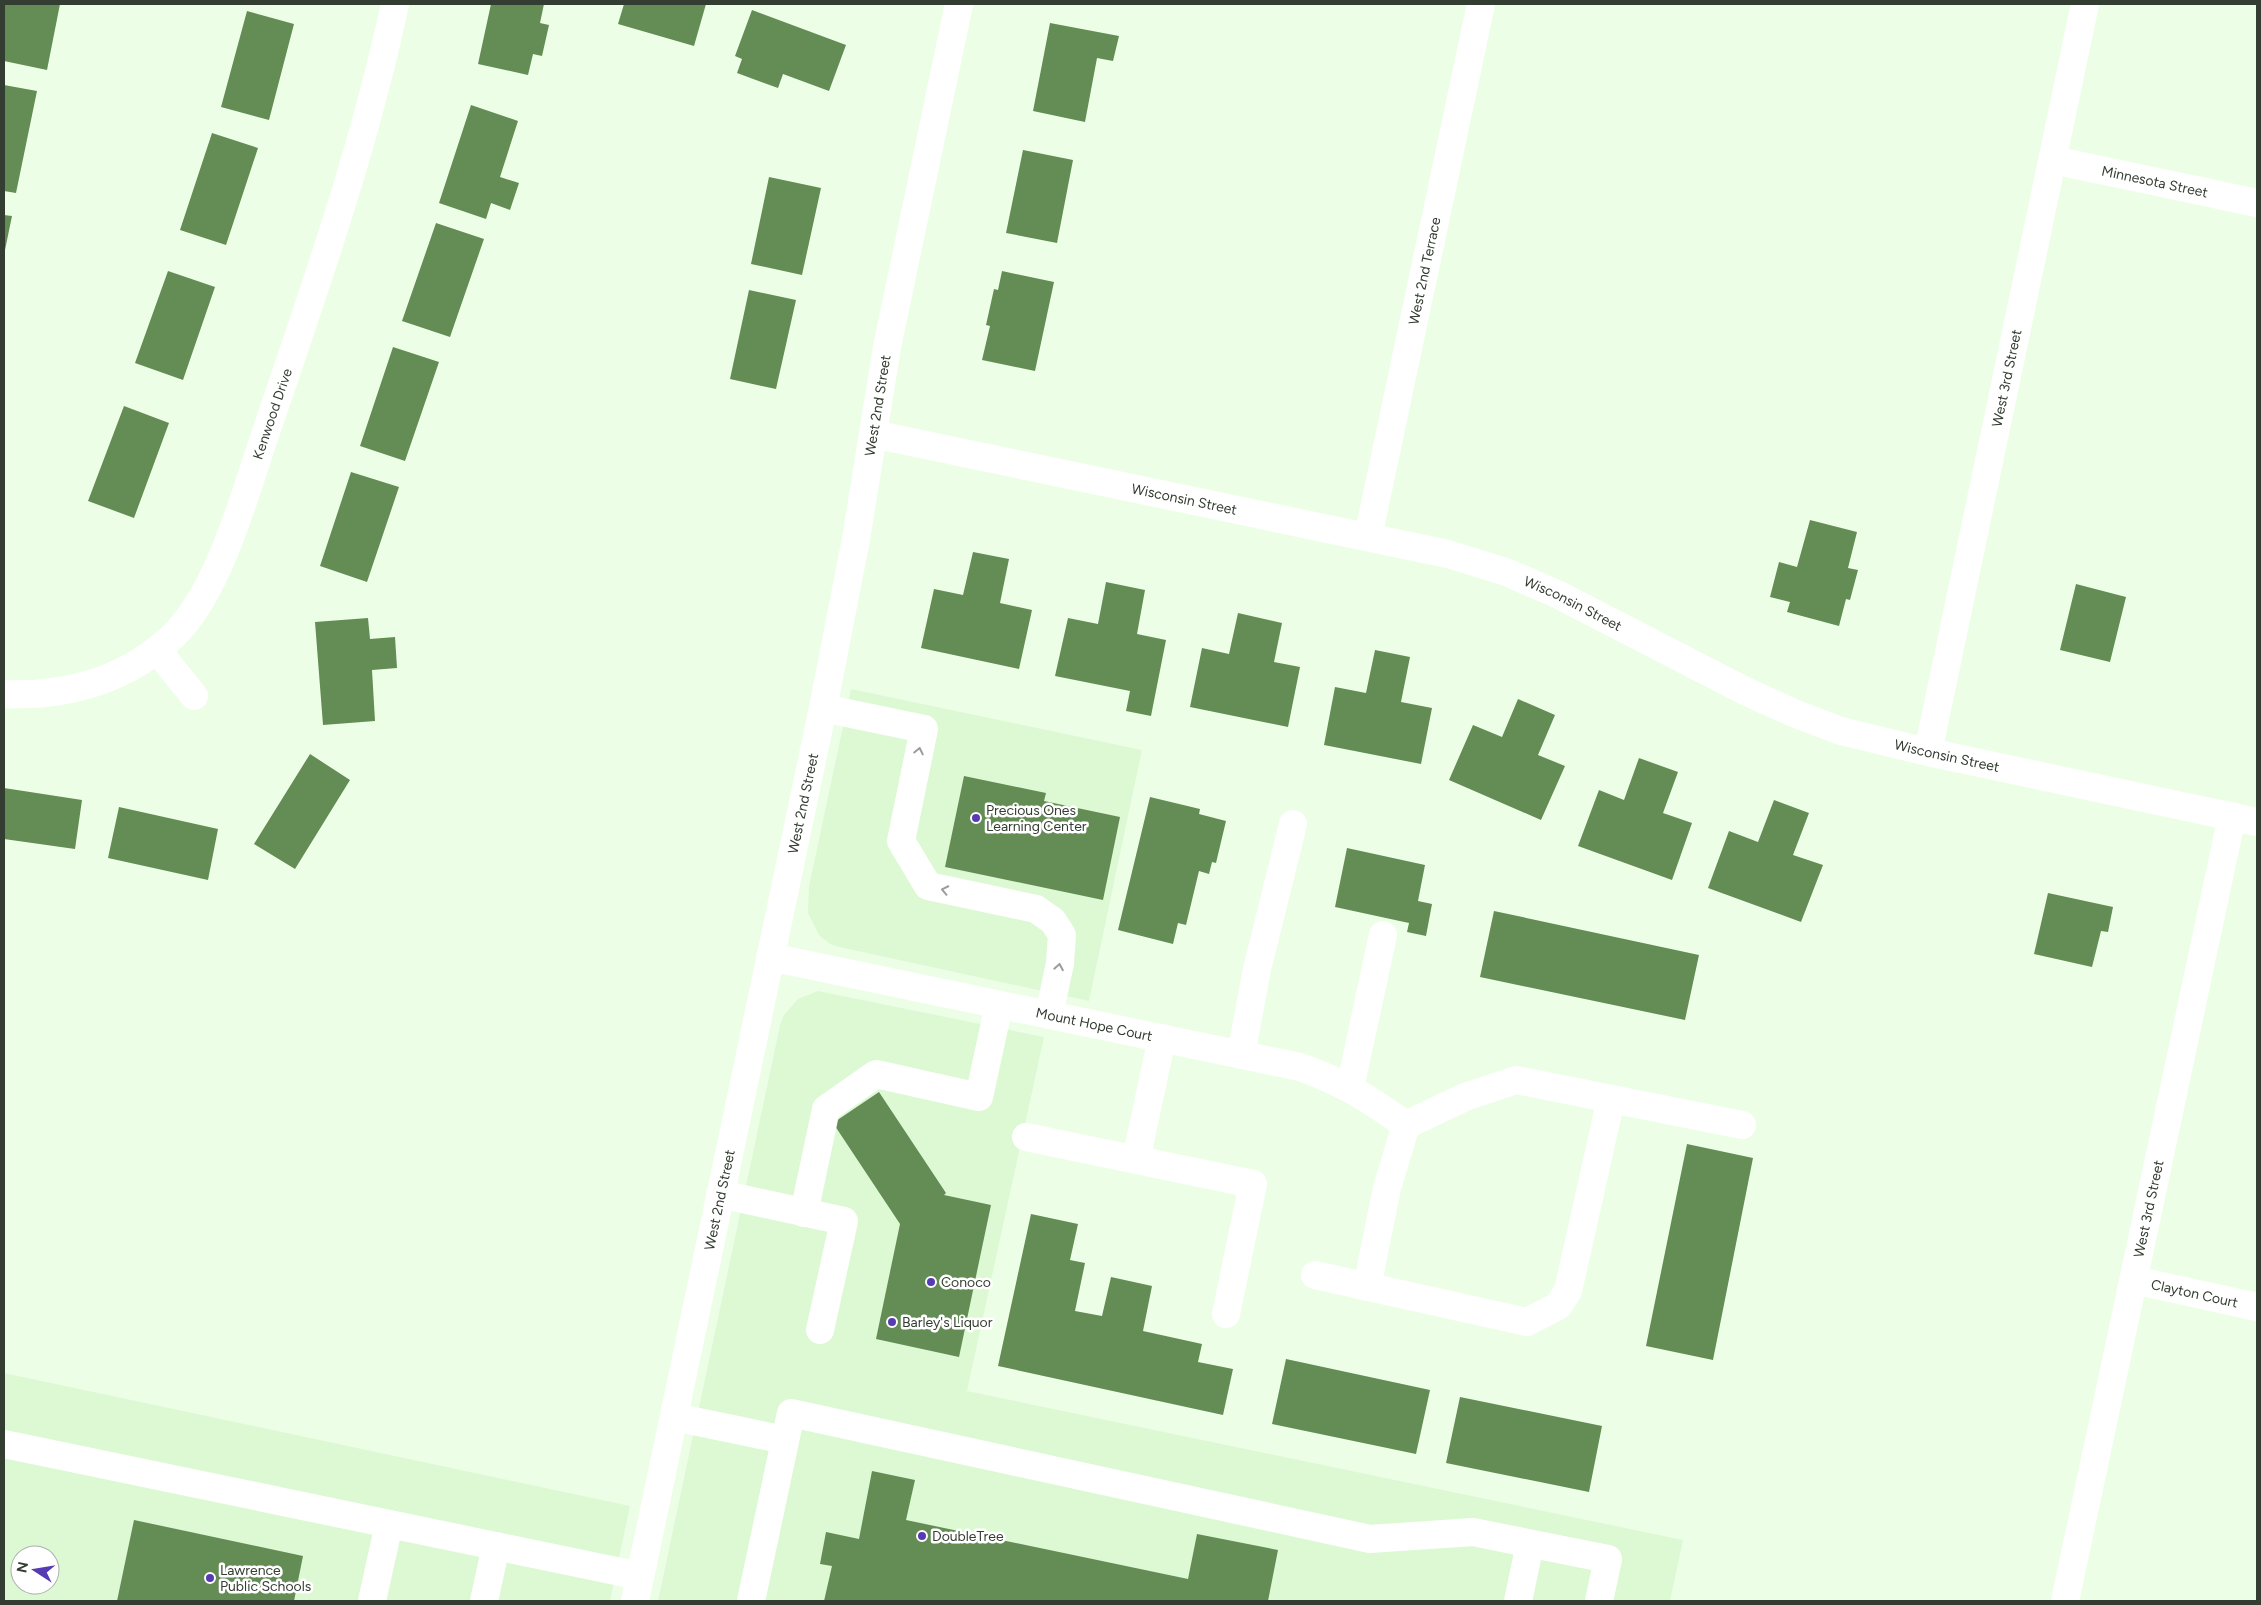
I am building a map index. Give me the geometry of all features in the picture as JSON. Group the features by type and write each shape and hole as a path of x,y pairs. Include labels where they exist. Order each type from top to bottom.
{"street":[{"name":"Kenwood Drive","path":"4,694 32,695 72,689 111,677 136,665 157,650 178,631 200,604 228,543 336,227 379,79 395,4"},
{"name":"West 2nd Street","path":"638,1588 823,708 856,539 886,347 959,4"},
{"name":"West 2nd Terrace","path":"1368,537 1481,4"},
{"name":"West 3rd Street","path":"1928,752 2085,4"},
{"name":"Minnesota Street","path":"2052,160 2257,203"},
{"name":"Wisconsin Street","path":"873,434 1448,554 1506,572 1557,594 1745,691 1796,714 1841,731 1928,752 2245,819"},
{"path":"157,650 194,696"},
{"path":"823,708 924,728 900,841 928,886 1036,909 1053,921 1062,935 1060,963 1049,1015"},
{"name":"West 3rd Street","path":"2065,1601 2134,1280 2245,819"},
{"path":"1241,1055 1257,969 1293,824"},
{"path":"1350,1088 1383,936"},
{"name":"Mount Hope Court","path":"770,957 1300,1067 1331,1078 1368,1097 1406,1125"},
{"path":"804,1213 826,1109 876,1074 979,1097 999,1005"},
{"path":"1136,1160 1162,1038"},
{"path":"1367,1286 1387,1188 1406,1125 1465,1097 1516,1080 1742,1125"},
{"path":"1315,1276 1527,1322 1558,1306 1568,1291 1611,1099"},
{"path":"1026,1137 1253,1184 1226,1314"},
{"path":"720,1194 844,1221 820,1330"},
{"name":"Clayton Court","path":"2134,1280 2257,1307"},
{"path":"751,1601 791,1413 1370,1539 1473,1532 1608,1560 1599,1601"},
{"path":"674,1417 785,1440"},
{"path":"4,1444 496,1546 638,1588"},
{"path":"372,1601 389,1524"},
{"path":"1518,1601 1530,1544"},
{"path":"484,1601 496,1546"}],"shaded area":[{"name":"Precious Ones Learning Center","path":"851,689 1142,750 1089,1001 839,947 830,944 819,935 808,913 809,886"},
{"path":"818,991 1044,1037 967,1391 1683,1540 1670,1601 658,1601 780,1025 784,1015 798,999"},
{"path":"4,1373 630,1506 610,1601 4,1601"}],"building":[{"path":"4,4 60,4 47,70 4,61"},
{"path":"491,4 544,4 540,23 549,25 542,56 533,54 528,75 478,64"},
{"path":"624,4 706,4 694,46 618,24"},
{"path":"752,10 846,45 829,91 783,74 778,88 737,73 742,59 735,56"},
{"path":"247,11 294,24 269,120 221,107"},
{"path":"1050,23 1119,36 1113,61 1097,58 1085,122 1033,111"},
{"path":"4,85 37,91 16,193 4,191"},
{"path":"471,105 518,121 500,177 519,183 510,210 491,203 486,219 439,203"},
{"path":"212,133 258,148 226,245 180,230"},
{"path":"1023,150 1073,160 1057,243 1006,233"},
{"path":"769,177 821,188 802,275 751,264"},
{"path":"4,215 12,216 5,250 4,250"},
{"path":"436,223 484,239 450,337 402,321"},
{"path":"168,271 215,287 183,380 135,363"},
{"path":"1002,271 1054,282 1035,371 982,360 990,326 986,325 994,289 998,290"},
{"path":"749,290 796,300 776,389 730,379"},
{"path":"393,347 439,362 405,461 360,446"},
{"path":"124,406 169,423 134,518 88,501"},
{"path":"351,472 399,487 367,582 320,566"},
{"path":"1810,520 1857,532 1848,568 1858,570 1850,600 1846,599 1839,626 1787,612 1790,602 1770,597 1779,562 1797,567"},
{"path":"973,552 1009,559 1000,603 1032,610 1019,669 921,648 934,589 963,595"},
{"path":"1106,582 1145,590 1137,634 1166,640 1151,716 1126,711 1130,691 1055,676 1068,618 1098,624"},
{"path":"2076,584 2126,597 2110,662 2060,650"},
{"path":"1238,613 1282,623 1274,662 1300,667 1288,727 1190,707 1202,648 1229,654"},
{"path":"368,618 370,639 395,637 397,668 372,670 375,721 323,725 315,622"},
{"path":"1375,650 1410,657 1401,702 1432,708 1421,764 1324,745 1335,687 1366,693"},
{"path":"1518,699 1555,715 1538,755 1565,766 1541,820 1449,780 1473,725 1502,737"},
{"path":"310,754 350,780 295,869 254,844"},
{"path":"1639,758 1678,772 1663,813 1692,823 1672,880 1578,846 1599,790 1624,800"},
{"path":"964,776 1046,793 1044,801 1120,817 1103,900 945,867"},
{"path":"4,788 82,800 75,849 4,839"},
{"path":"1150,797 1200,809 1199,814 1226,821 1216,863 1212,862 1209,874 1199,871 1186,925 1178,923 1173,944 1118,930"},
{"path":"1774,800 1809,813 1793,855 1823,865 1801,922 1708,888 1729,831 1758,842"},
{"path":"119,807 218,829 208,880 108,858"},
{"path":"1347,848 1425,865 1418,901 1432,904 1426,936 1407,932 1409,923 1335,907"},
{"path":"2048,893 2113,907 2108,932 2101,931 2092,967 2034,954"},
{"path":"1494,911 1699,955 1685,1020 1480,977"},
{"name":"Conoco","path":"879,1092 946,1193 944,1195 991,1205 959,1357 876,1339 900,1224 833,1123"},
{"path":"1687,1144 1753,1158 1713,1360 1646,1346"},
{"path":"1031,1214 1078,1224 1070,1260 1085,1263 1075,1311 1102,1316 1111,1277 1152,1286 1143,1331 1202,1344 1198,1362 1233,1369 1223,1415 998,1366"},
{"path":"1286,1359 1430,1390 1416,1454 1272,1424"},
{"path":"1460,1397 1602,1426 1589,1492 1446,1463"},
{"name":"DoubleTree","path":"872,1471 915,1480 906,1520 1188,1579 1197,1534 1278,1550 1268,1601 824,1601 832,1566 820,1564 826,1532 859,1539"},
{"name":"Lawrence Public Schools","path":"134,1520 303,1556 294,1601 117,1601"}],"place":[{"name":"Precious Ones Learning Center","path":"976,818"},
{"name":"Conoco","path":"931,1282"},
{"name":"Barley's Liquor","path":"892,1322"},
{"name":"DoubleTree","path":"922,1536"},
{"name":"Lawrence Public Schools","path":"210,1578"}]}
